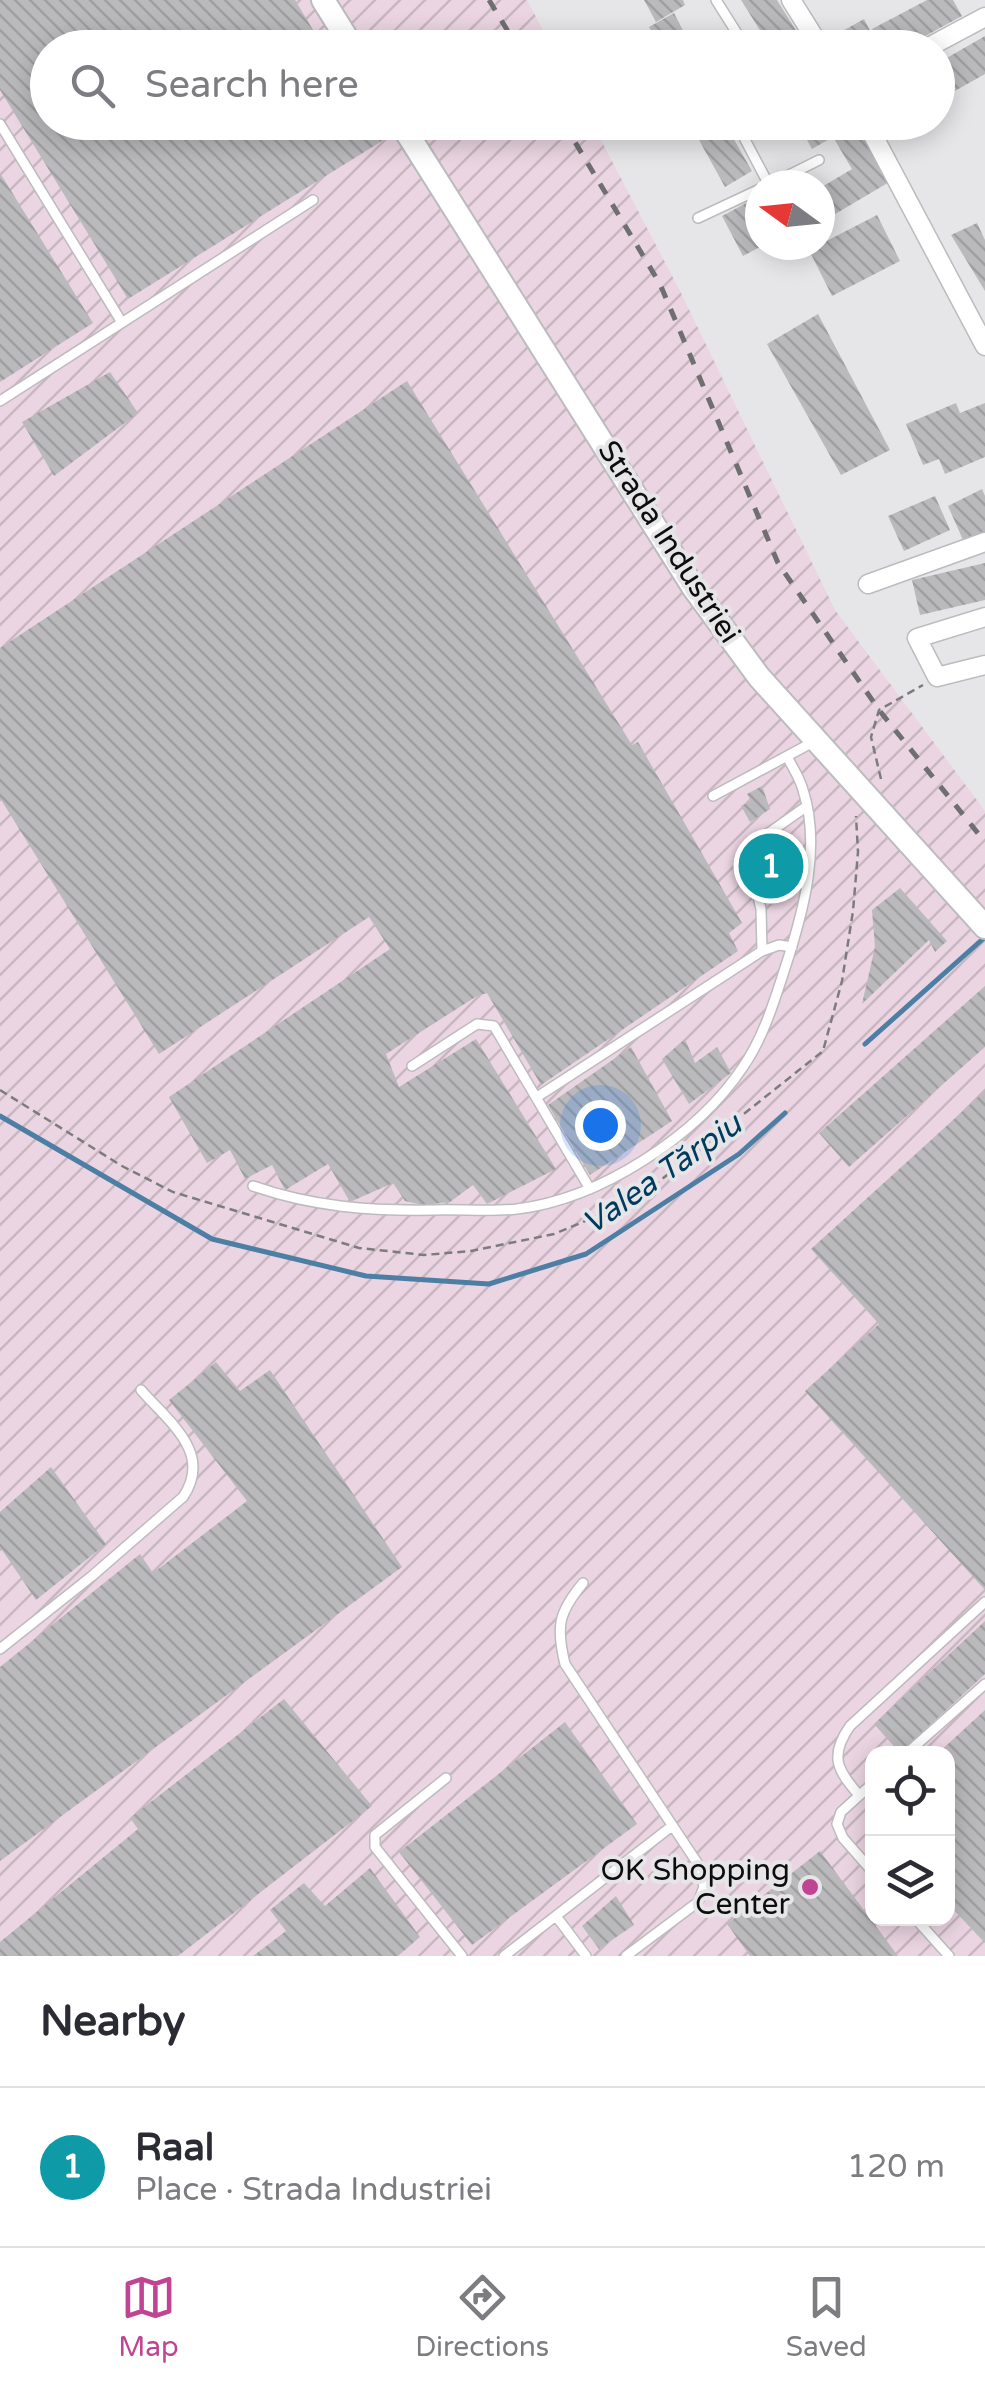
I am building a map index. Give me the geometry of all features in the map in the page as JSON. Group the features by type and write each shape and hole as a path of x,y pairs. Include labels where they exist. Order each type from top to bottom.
{"street":[{"path":"323,0 342,30"},
{"path":"791,0 810,30"},
{"path":"955,32 985,16"},
{"name":"Strada Industriei","path":"411,140 693,587 759,676 978,919"},
{"path":"876,140 985,346"},
{"path":"868,584 985,542"},
{"path":"985,617 917,638 937,677 985,665"}],"lane":[{"path":"716,0 735,30"},
{"path":"0,124 121,321"},
{"path":"745,140 761,170"},
{"path":"799,170 819,160"},
{"path":"698,218 745,196"},
{"path":"0,401 313,200"},
{"path":"713,796 817,740"},
{"path":"253,1186 295,1201 388,1211 517,1209 590,1188 655,1151 697,1121 721,1098 765,1028 808,887 804,790 787,756"},
{"path":"762,951 761,909 748,855 753,844 806,806"},
{"path":"537,1097 762,951 779,945 792,947"},
{"path":"412,1066 477,1024 486,1022 494,1026 590,1188"},
{"path":"0,1649 92,1576 183,1497 194,1481 192,1448 141,1390"},
{"path":"583,1583 565,1605 558,1635 566,1664 700,1867 704,1887 698,1902 626,1956"},
{"path":"859,1796 838,1766 842,1736 985,1602"},
{"path":"915,1746 985,1684"},
{"path":"446,1778 374,1840 375,1847 462,1956"},
{"path":"865,1790 841,1812 837,1824 843,1838 865,1863"},
{"path":"504,1956 672,1826"},
{"path":"556,1916 586,1956"},
{"path":"923,1926 949,1956"}],"path":[{"path":"880,777 871,738 879,710 937,677"},
{"path":"0,1090 122,1166 173,1192 359,1248 424,1255 470,1251 554,1234 607,1212 652,1187 823,1051 842,981 853,911 858,852 856,816"}],"shaded area":[{"path":"0,0 527,0 543,30 30,30 30,140 601,140 680,291 835,610 985,811 985,1956 0,1956"}],"building":[{"path":"0,0 295,0 313,30 30,30 30,139 0,90"},
{"path":"644,0 683,0 685,5 656,22"},
{"path":"741,0 777,0 796,30 760,30"},
{"path":"927,0 953,0 962,16 936,30 872,29"},
{"path":"674,13 683,30 651,30 649,27"},
{"path":"864,19 870,30 844,30"},
{"path":"985,36 985,74 955,91 955,53"},
{"path":"31,140 382,141 128,299"},
{"path":"699,140 734,140 751,170 745,170 745,175 725,187"},
{"path":"807,140 828,140 812,149"},
{"path":"835,140 867,140 891,181 835,214 835,179 852,169"},
{"path":"0,173 93,323 0,382"},
{"path":"745,204 745,255 743,256 722,216"},
{"path":"877,215 900,261 832,296 814,260 835,260 835,237"},
{"path":"977,223 985,240 985,291 951,235"},
{"path":"818,314 890,450 841,475 767,344"},
{"path":"110,372 138,413 54,476 22,422"},
{"path":"407,381 632,745 638,742 742,923 729,933 738,951 541,1085 487,993 386,1054 399,1087 476,1039 556,1169 487,1204 473,1185 450,1202 423,1205 405,1201 393,1183 350,1202 328,1164 285,1190 272,1165 245,1179 230,1150 207,1163 169,1097 390,949 369,917 159,1054 0,798 0,648"},
{"path":"956,403 960,413 985,403 985,457 945,474 939,459 923,465 906,424"},
{"path":"982,489 985,532 963,540 948,506"},
{"path":"935,496 950,530 904,551 888,516"},
{"path":"985,563 985,600 920,615 912,580"},
{"path":"762,786 770,809 750,822 741,806 751,801 747,794"},
{"path":"771,850 781,859 783,872 768,881 757,858"},
{"path":"900,888 947,941 935,952 929,940 862,1004 875,947 872,910"},
{"path":"985,986 985,1047 849,1167 819,1133"},
{"path":"685,1039 695,1063 717,1047 731,1073 689,1104 662,1059"},
{"path":"631,1047 672,1121 590,1175 548,1105"},
{"path":"985,1091 985,1590 805,1391 879,1324 811,1249"},
{"path":"216,1362 240,1391 270,1370 402,1567 0,1861 0,1667 140,1554 153,1573 247,1501 169,1400"},
{"path":"51,1467 106,1544 36,1600 0,1547 0,1512"},
{"path":"985,1621 985,1674 908,1746 894,1746 874,1724"},
{"path":"284,1699 372,1806 178,1956 0,1956 0,1942 138,1829 130,1818"},
{"path":"985,1710 985,1943 955,1911 955,1746 946,1746"},
{"path":"565,1722 637,1824 472,1945 399,1852"},
{"name":"OK Shopping Center","path":"820,1851 865,1912 865,1926 876,1926 898,1956 750,1956 727,1924"},
{"path":"370,1868 420,1937 398,1956 253,1956 286,1931 270,1910 304,1883 325,1906"},
{"path":"616,1896 634,1925 599,1949 582,1926"}],"waterway":[{"name":"Valea Tărpiu","path":"865,1044 985,937"},
{"name":"Valea Tărpiu","path":"0,1116 212,1239 366,1276 489,1284 586,1254 739,1154 785,1113"}],"railway":[{"path":"489,0 507,30"},
{"path":"574,140 660,284 778,563 879,710 985,842"}],"place":[{"name":"Raal","path":"771,866"},
{"name":"OK Shopping Center","path":"810,1887"}]}
